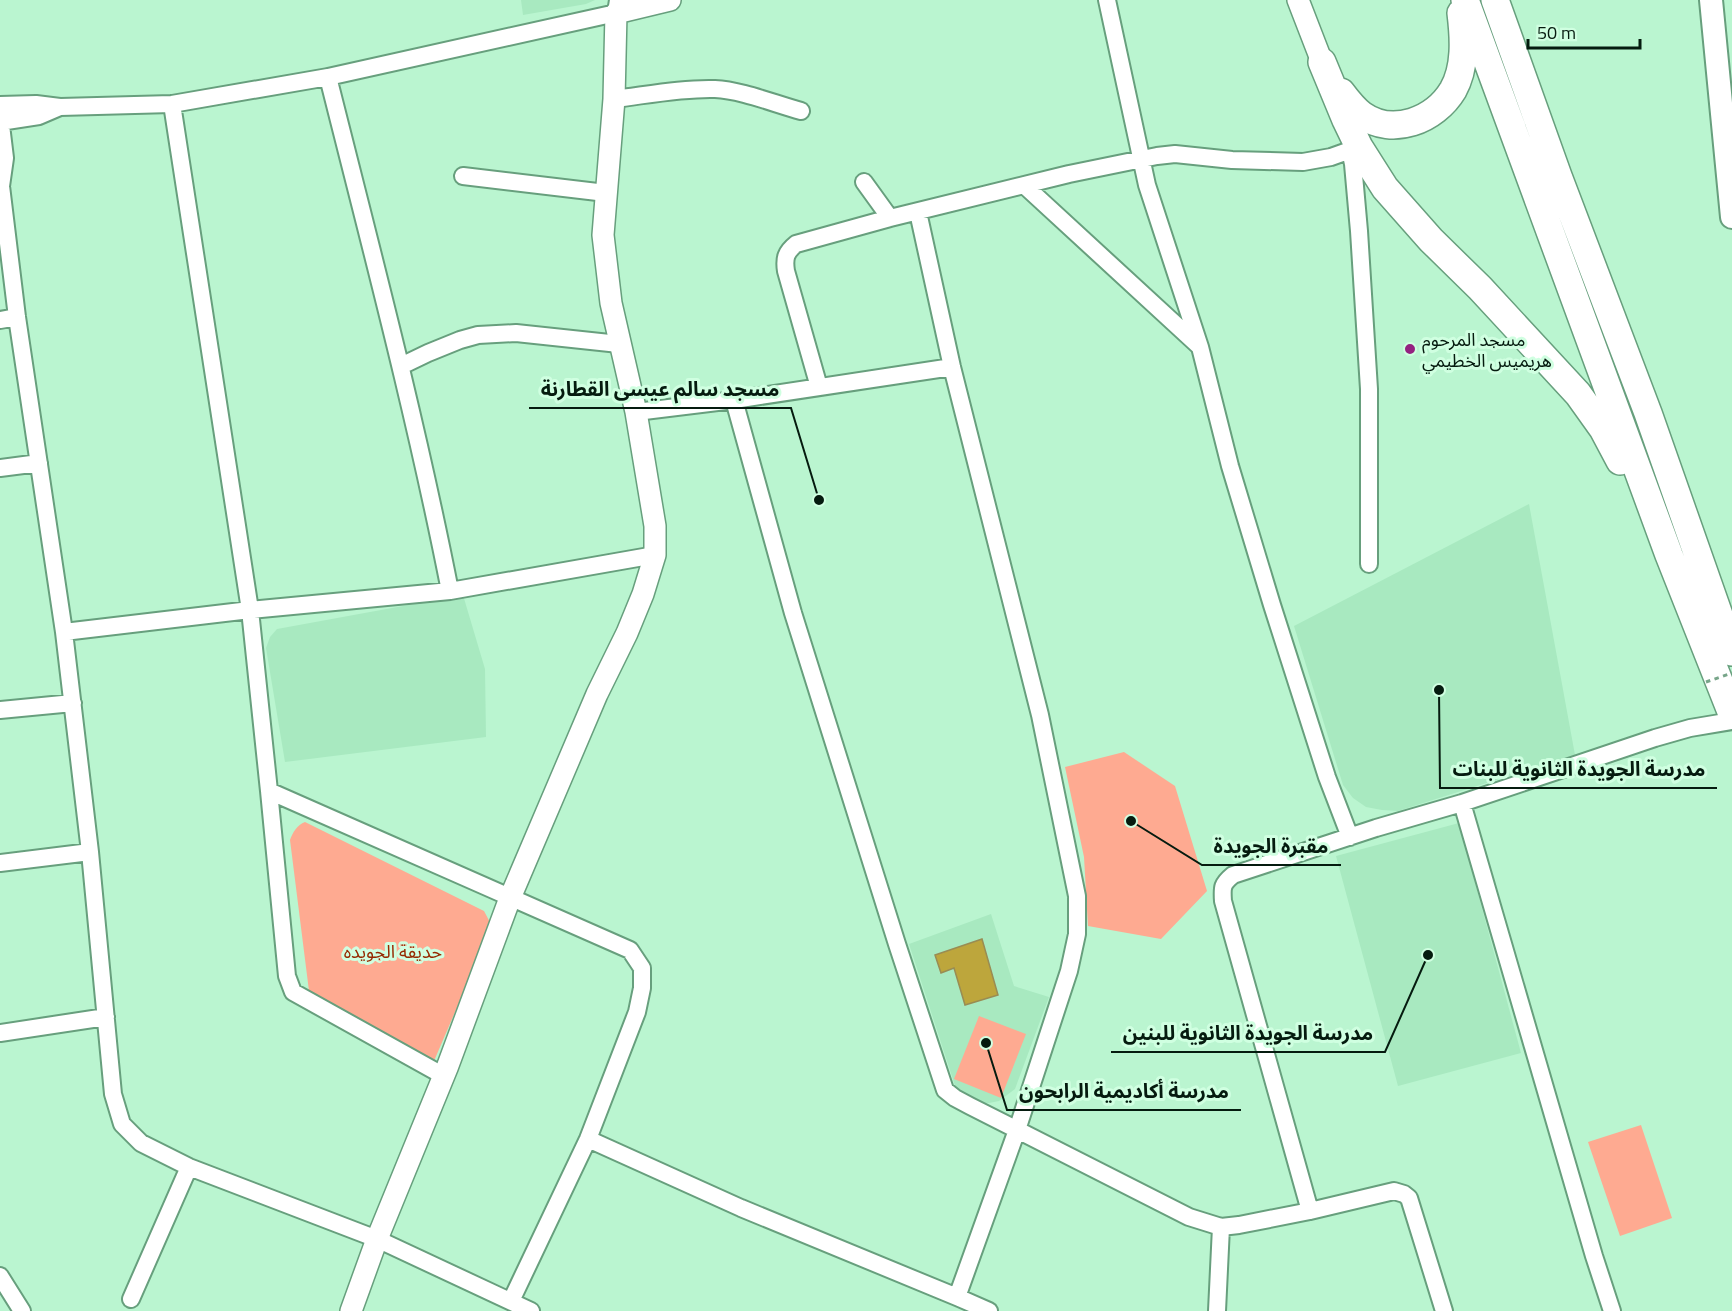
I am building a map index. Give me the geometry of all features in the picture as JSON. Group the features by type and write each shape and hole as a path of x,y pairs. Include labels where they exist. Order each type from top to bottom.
{"highway":[{"path":"1322,62 1341,92 1361,115 1375,123 1389,125 1404,125 1420,120 1444,101 1453,89 1460,73 1464,31 1459,0"},
{"path":"1465,0 1669,555 1732,714"},
{"path":"1495,0 1558,176 1648,413 1732,652"},
{"path":"1322,62 1355,148 1402,209 1578,394 1603,429 1669,555"}],"main road":[{"path":"1711,0 1732,217"}],"street":[{"path":"0,105 36,104 60,107 172,104 328,77 617,7 670,0"},
{"path":"1107,0 1147,185 1200,347 1230,466 1272,605 1327,777 1350,837"},
{"path":"1298,0 1322,62"},
{"path":"351,1311 377,1239 444,1076 510,898 597,694 627,633 643,594 655,555 655,526 636,412 611,303 603,235 614,99 617,7"},
{"path":"328,77 401,366 435,511 450,591"},
{"path":"614,99 717,89 801,111"},
{"path":"172,104 250,610 287,976 293,992 444,1076"},
{"path":"60,107 39,116 0,121 5,158 1,184 17,317 73,703 113,1094 123,1124 141,1143 189,1167 377,1239 531,1311"},
{"path":"819,387 786,271 787,251 795,244 890,218 1140,159 1175,154 1232,160 1303,162 1331,157 1355,148 1353,164 1369,389 1369,564"},
{"path":"463,176 606,193"},
{"path":"864,182 890,218"},
{"path":"1024,185 1200,347"},
{"path":"918,212 952,367 1040,715 1077,896 1077,934 1068,971 981,1236 957,1296"},
{"path":"0,320 17,317"},
{"path":"401,366 428,353 478,335 516,333 620,344"},
{"path":"636,412 734,400 952,367"},
{"path":"734,400 793,612 945,1090 955,1098 1189,1217 1221,1227 1265,1221 1394,1191 1404,1194 1409,1198 1444,1311"},
{"path":"0,468 39,463"},
{"path":"64,632 250,610 450,591 655,555"},
{"path":"0,710 73,703"},
{"path":"1310,1211 1229,922 1222,888 1226,880 1233,875 1376,828 1462,803 1655,738 1732,721"},
{"path":"269,790 630,950 642,968 642,988 637,1012 588,1139 511,1301"},
{"path":"1462,803 1612,1311"},
{"path":"0,863 90,852"},
{"path":"0,1033 106,1017"},
{"path":"588,1139 741,1208 989,1311"},
{"path":"131,1299 189,1167"},
{"path":"1217,1311 1221,1227"},
{"path":"0,1276 22,1311"}],"path":[{"path":"1706,682 1732,673"}],"shaded area":[{"path":"521,0 595,0 586,4 523,15"},
{"path":"1529,504 1575,755 1398,811 1366,807 1353,798 1343,785 1294,626"},
{"path":"463,595 485,669 486,737 285,762 266,648 270,637 277,629"},
{"path":"1459,823 1521,1053 1398,1086 1336,856"},
{"path":"991,914 1014,986 1049,997 1015,1089 999,1101 978,1104 958,1095 909,944"}],"green space":[{"path":"1124,752 1175,786 1207,891 1161,939 1088,926 1084,857 1065,767"},
{"name":"حديقة الجويده","path":"305,822 484,911 492,926 434,1061 309,991 290,840 296,829"},
{"path":"979,1016 1026,1034 1001,1098 954,1079"},
{"path":"1641,1125 1672,1218 1620,1236 1588,1142"}],"building":[{"path":"982,939 998,995 965,1005 954,968 941,973 935,955"}],"place":[{"name":"مسجد المرحوم هريميس الخطيمي","path":"1410,349"},
{"name":"مسجد سالم عيسى القطارنة","path":"819,500"},
{"name":"مدرسة الجويدة الثانوية للبنات","path":"1439,690"},
{"name":"مقبرة الجويدة","path":"1131,821"},
{"name":"مدرسة الجويدة الثانوية للبنين","path":"1428,955"},
{"name":"مدرسة أكاديمية الرابحون","path":"986,1043"}]}
